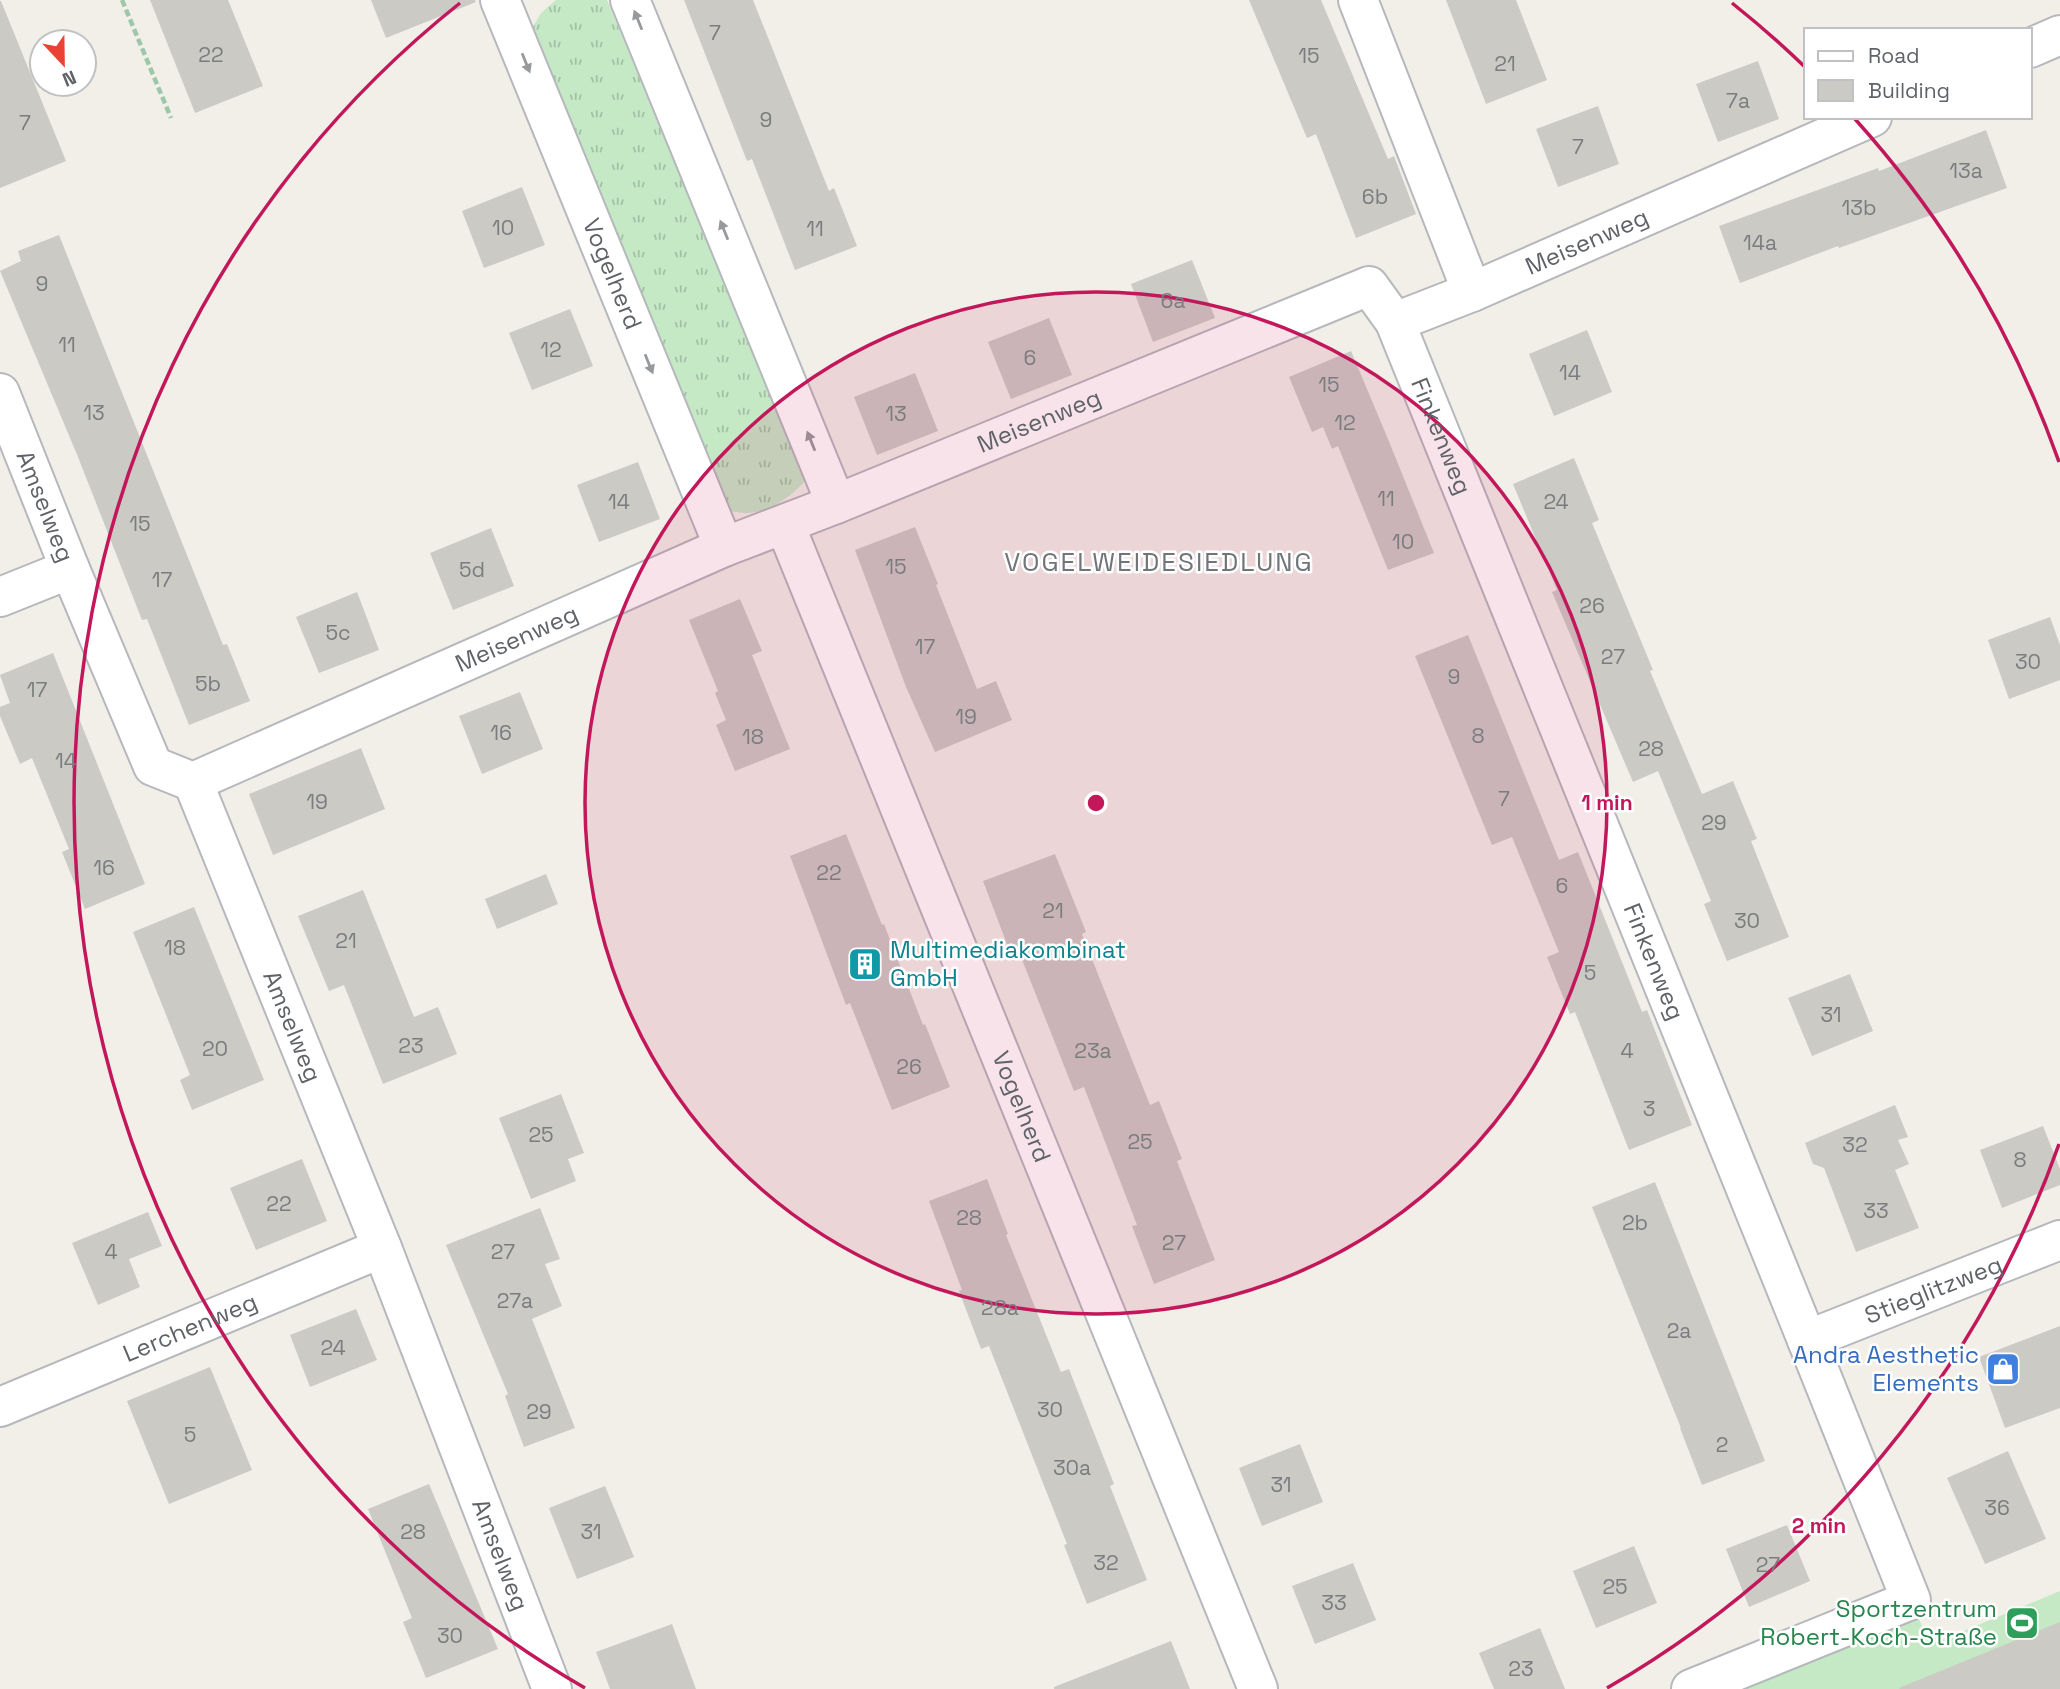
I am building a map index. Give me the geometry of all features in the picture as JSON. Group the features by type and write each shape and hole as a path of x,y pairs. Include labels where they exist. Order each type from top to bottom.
{"street":[{"name":"Vogelherd","path":"500,0 724,547"},
{"path":"630,0 836,504"},
{"path":"1358,0 1472,292"},
{"path":"2032,47 2060,35"},
{"name":"Meisenweg","path":"193,782 724,547 785,525 1369,286 1395,322 1472,292 1867,119"},
{"name":"Finkenweg","path":"1395,322 1911,1600 1690,1689"},
{"name":"Amselweg","path":"0,393 153,766 193,782 382,1248 552,1689"},
{"name":"Vogelherd","path":"785,525 1258,1689"},
{"path":"0,597 70,569"},
{"name":"Stieglitzweg","path":"1807,1340 2060,1240"},
{"name":"Lerchenweg","path":"0,1407 382,1248"}],"path":[{"path":"122,0 171,118"}],"green space":[{"path":"556,0 607,0 806,480 772,507 747,513 719,509 530,32 541,13"},
{"name":"Sportzentrum Robert-Koch-Straße","path":"2060,1591 2060,1689 1691,1689 1911,1600 1930,1645"}],"building":[{"path":"150,0 228,0 263,86 195,113"},
{"path":"371,0 475,0 476,2 386,38"},
{"path":"684,0 753,0 829,191 834,188 857,246 795,270 752,159 747,161"},
{"path":"1249,0 1321,0 1388,159 1394,156 1416,214 1356,238 1316,134 1307,138"},
{"path":"1446,0 1516,0 1547,80 1486,104"},
{"path":"1,1 28,67 28,98 40,98 66,161 0,188"},
{"path":"1758,61 1779,119 1718,142 1696,84"},
{"path":"1598,106 1619,164 1558,187 1536,129"},
{"path":"1986,130 2007,188 1740,283 1719,226 1878,168 1879,171"},
{"path":"522,187 545,245 484,268 462,211"},
{"path":"59,235 223,645 227,644 250,701 189,725 147,619 142,620 78,457 0,271 21,261 18,251"},
{"path":"1192,260 1215,318 1153,342 1131,284"},
{"path":"570,309 593,366 532,390 509,333"},
{"path":"1049,318 1072,375 1011,399 988,342"},
{"path":"1587,330 1612,392 1554,416 1529,354"},
{"path":"1351,351 1434,553 1388,570 1338,446 1332,449 1323,427 1312,432 1289,377"},
{"path":"915,373 938,431 877,455 854,397"},
{"path":"1574,458 1599,520 1592,523 1702,794 1733,781 1757,839 1751,841 1789,937 1727,961 1704,904 1711,901 1658,771 1633,782 1552,592 1557,590 1513,484"},
{"path":"638,462 660,519 599,542 577,485"},
{"path":"915,527 977,689 996,681 1012,720 935,752 906,687 855,550"},
{"path":"491,528 514,586 453,610 430,553"},
{"path":"357,592 379,650 319,673 296,617"},
{"path":"740,599 762,651 752,655 790,749 735,771 716,725 726,720 715,693 718,691 689,620"},
{"path":"2050,617 2060,645 2060,680 2009,699 1988,640"},
{"path":"1468,635 1559,860 1578,852 1642,1012 1647,1010 1692,1125 1629,1150 1575,1012 1570,1014 1547,957 1559,952 1512,837 1492,845 1415,656"},
{"path":"53,653 145,884 85,909 62,852 69,849 32,758 20,764 0,716 0,707 10,703 0,675"},
{"path":"520,692 543,749 482,774 459,716"},
{"path":"361,748 385,809 273,855 249,794"},
{"path":"846,834 950,1087 892,1110 850,1003 846,1005 790,856"},
{"path":"1055,854 1086,932 1082,934 1150,1105 1159,1101 1182,1159 1177,1161 1215,1260 1154,1284 1132,1226 1137,1225 1084,1087 1074,1091 1021,957 1013,960 983,881"},
{"path":"546,874 558,904 497,929 485,899"},
{"path":"363,890 414,1017 438,1007 457,1054 383,1084 344,985 329,991 298,916"},
{"path":"194,907 264,1080 192,1110 180,1080 190,1075 133,932"},
{"path":"1850,974 1873,1031 1812,1056 1788,998"},
{"path":"561,1094 584,1153 568,1159 576,1181 531,1199 499,1118"},
{"path":"1895,1105 1908,1137 1898,1140 1909,1164 1895,1170 1919,1228 1856,1252 1824,1168 1813,1164 1805,1143"},
{"path":"2043,1126 2060,1169 2060,1185 2002,1208 1980,1150"},
{"path":"302,1159 327,1221 256,1250 230,1188"},
{"path":"987,1179 1008,1234 1006,1235 1061,1372 1069,1369 1114,1484 1110,1486 1147,1580 1087,1604 1064,1545 1067,1544 989,1346 981,1349 929,1201"},
{"path":"1655,1182 1765,1461 1702,1485 1592,1207"},
{"path":"540,1208 560,1259 545,1264 562,1306 532,1319 575,1428 524,1447 505,1396 508,1394 446,1245"},
{"path":"148,1212 162,1246 129,1259 140,1287 98,1305 72,1243"},
{"path":"356,1309 377,1360 310,1387 290,1335"},
{"path":"2060,1326 2060,1408 2005,1428 1979,1357"},
{"path":"210,1367 252,1470 169,1504 127,1401"},
{"path":"1300,1444 1323,1502 1262,1526 1239,1468"},
{"path":"2008,1451 2046,1539 1985,1564 1947,1478"},
{"path":"429,1484 498,1649 426,1678 403,1622 412,1618 368,1509"},
{"path":"605,1486 634,1557 577,1579 549,1508"},
{"path":"1787,1525 1810,1581 1749,1607 1726,1549"},
{"path":"1634,1546 1657,1603 1596,1628 1573,1571"},
{"path":"1353,1563 1376,1620 1315,1644 1292,1586"},
{"path":"2060,1622 2060,1689 1899,1688"},
{"path":"672,1624 696,1689 610,1689 596,1652"},
{"path":"1540,1628 1565,1689 1494,1689 1479,1653"},
{"path":"1171,1641 1190,1689 1054,1689 1054,1687"}],"place":[{"name":"Multimediakombinat GmbH","path":"865,964"},
{"name":"Andra Aesthetic Elements","path":"2003,1369"},
{"name":"Sportzentrum Robert-Koch-Straße","path":"2022,1623"}],"district":[{"name":"VOGELWEIDESIEDLUNG","path":"1159,562"}]}
